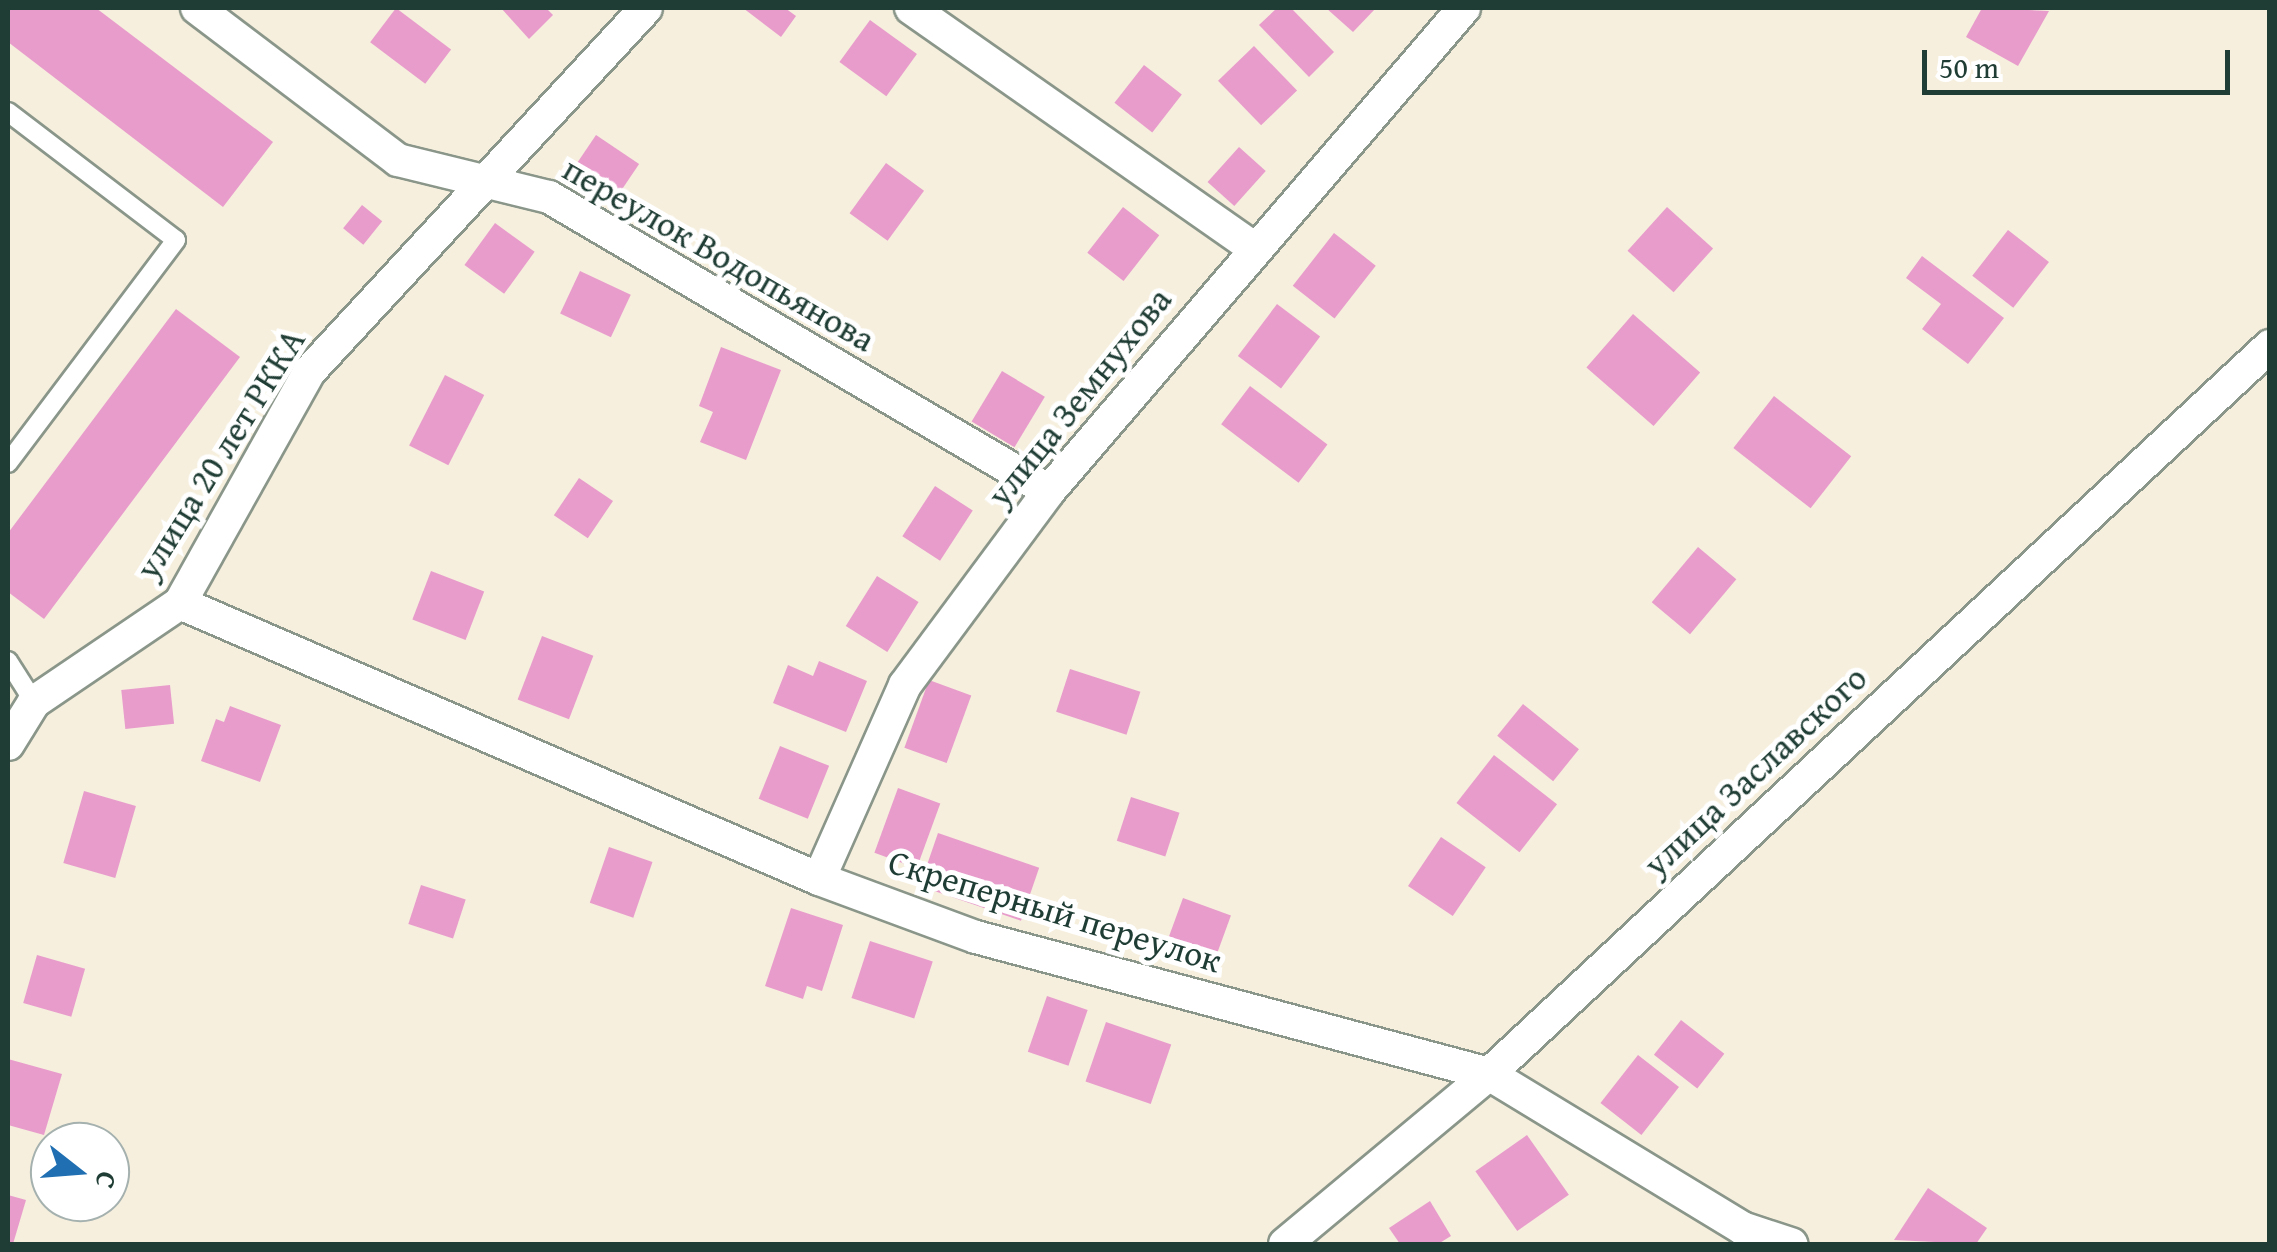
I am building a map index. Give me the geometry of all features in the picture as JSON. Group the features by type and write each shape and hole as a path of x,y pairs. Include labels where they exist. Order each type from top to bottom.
{"street":[{"name":"переулок Водопьянова","path":"197,8 398,160 550,197 1049,491"},
{"name":"улица 20 лет РККА","path":"8,744 34,702 180,603 309,372 478,182 646,8"},
{"path":"911,8 1254,248"},
{"name":"улица Земнухова","path":"819,879 905,686 1049,491 1464,8"},
{"name":"улица Заславского","path":"1285,1244 1488,1074 2270,346"},
{"name":"Скреперный переулок","path":"180,603 819,879 976,937 1488,1074 1742,1228 1791,1244"}],"lane":[{"path":"8,112 176,240 8,464"},
{"path":"8,661 34,702"}],"building":[{"path":"8,8 96,8 273,142 223,207 8,42"},
{"path":"396,8 451,50 425,84 370,42"},
{"path":"501,8 546,8 553,15 529,39"},
{"path":"743,8 785,8 796,16 781,37"},
{"path":"1277,8 1291,8 1334,52 1309,77 1259,25"},
{"path":"1326,8 1376,8 1353,32"},
{"path":"1982,8 2049,11 2018,66 1966,37"},
{"path":"870,20 917,54 886,96 839,62"},
{"path":"1254,46 1297,91 1261,125 1218,81"},
{"path":"1144,65 1182,95 1152,132 1114,103"},
{"path":"596,135 639,164 612,204 569,175"},
{"path":"1239,147 1266,171 1234,206 1208,182"},
{"path":"886,163 924,191 888,241 850,213"},
{"path":"362,205 382,221 363,245 343,228"},
{"path":"1123,207 1159,235 1124,281 1087,253"},
{"path":"1667,207 1713,248 1674,292 1628,251"},
{"path":"495,223 535,252 504,294 464,265"},
{"path":"2008,230 2049,262 2013,308 1972,276"},
{"path":"1334,233 1376,266 1335,318 1293,286"},
{"path":"1922,256 2004,318 1968,364 1922,329 1941,304 1906,278"},
{"path":"580,271 631,295 611,337 560,314"},
{"path":"1277,304 1320,336 1281,388 1238,356"},
{"path":"176,309 240,357 44,619 8,592 8,533"},
{"path":"1633,314 1700,372 1654,426 1586,368"},
{"path":"721,347 781,370 746,460 700,442 713,412 699,406"},
{"path":"1002,371 1045,397 1014,447 972,422"},
{"path":"445,375 484,395 448,465 409,445"},
{"path":"1250,386 1327,444 1299,483 1221,424"},
{"path":"1774,396 1851,456 1811,508 1733,448"},
{"path":"579,478 613,501 588,538 554,515"},
{"path":"935,486 973,511 940,561 902,536"},
{"path":"1698,547 1736,579 1690,634 1652,602"},
{"path":"431,571 484,591 466,640 412,620"},
{"path":"877,576 919,602 887,652 846,626"},
{"path":"542,636 593,656 569,719 518,699"},
{"path":"819,661 867,681 846,732 773,703 788,665 813,676"},
{"path":"1070,669 1140,692 1126,735 1056,712"},
{"path":"929,680 971,695 947,763 904,748"},
{"path":"170,685 174,724 125,729 121,690"},
{"path":"1523,704 1579,749 1553,781 1497,736"},
{"path":"230,706 281,725 260,782 201,761 216,719 224,722"},
{"path":"780,746 829,766 808,819 759,799"},
{"path":"1494,755 1557,804 1519,852 1456,803"},
{"path":"898,788 940,803 917,868 874,853"},
{"path":"84,791 136,806 115,878 63,863"},
{"path":"1131,797 1180,813 1165,857 1117,841"},
{"path":"938,833 1039,868 1021,921 920,886"},
{"path":"1441,837 1486,867 1453,916 1408,886"},
{"path":"609,847 652,862 633,918 590,903"},
{"path":"421,885 466,900 453,939 408,924"},
{"path":"1183,898 1231,915 1215,961 1167,943"},
{"path":"791,908 843,925 822,991 807,986 803,999 765,986"},
{"path":"870,941 933,961 914,1018 851,998"},
{"path":"37,955 85,969 71,1017 23,1003"},
{"path":"1047,996 1088,1010 1068,1066 1028,1052"},
{"path":"1681,1020 1724,1054 1697,1089 1654,1055"},
{"path":"1106,1022 1171,1044 1151,1104 1085,1082"},
{"path":"1638,1055 1679,1087 1641,1135 1600,1103"},
{"path":"8,1059 62,1074 48,1122 30,1122 30,1131 8,1125"},
{"path":"1527,1135 1569,1195 1517,1231 1475,1171"},
{"path":"1928,1188 1987,1228 1976,1244 1894,1240"},
{"path":"8,1195 26,1200 13,1244 8,1244"},
{"path":"1430,1201 1451,1236 1438,1244 1400,1244 1389,1228"}]}
